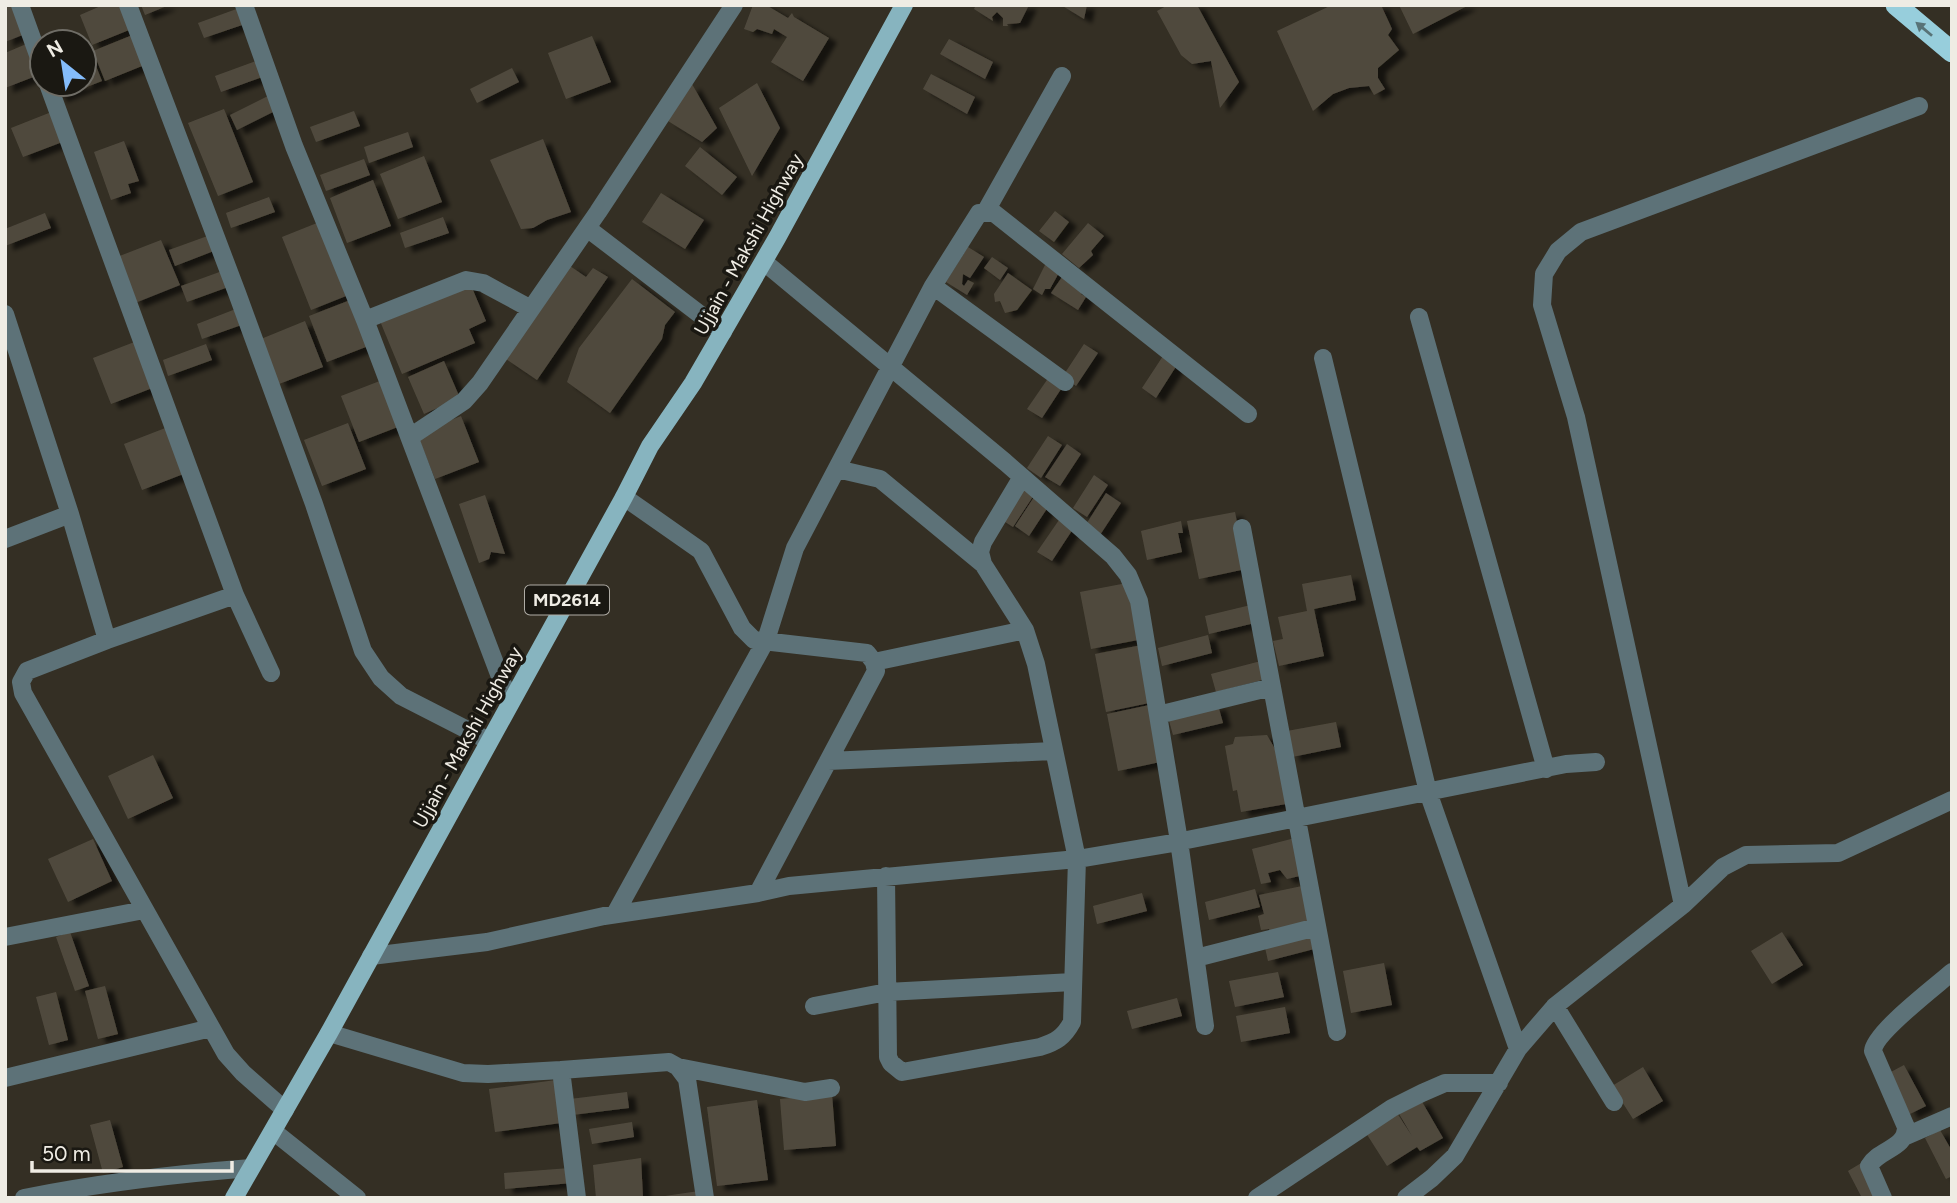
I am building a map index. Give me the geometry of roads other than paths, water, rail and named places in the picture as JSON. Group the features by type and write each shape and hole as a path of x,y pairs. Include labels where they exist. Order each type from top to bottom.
{"highway":[{"path":"1896,5 1952,52"}],"main road":[{"name":"Ujjain - Makshi Highway","path":"234,1198 329,1033 650,446 694,383 764,262 904,5"}],"street":[{"path":"20,5 28,28"},
{"path":"128,5 242,305 314,504 363,651 380,678 401,696 489,741"},
{"path":"244,5 294,146 365,320 510,703"},
{"path":"410,437 464,401 480,383 587,228 734,5"},
{"path":"986,212 1062,76"},
{"path":"53,98 235,595 271,673"},
{"path":"1683,905 1576,417 1542,305 1544,274 1558,251 1581,232 1919,106"},
{"path":"615,914 766,640 795,548 933,286 979,213 994,213 1248,414"},
{"path":"587,228 723,332"},
{"path":"764,262 1022,477 1113,556 1128,575 1139,601 1179,841 1205,1026"},
{"path":"365,320 466,280 484,283 531,309"},
{"path":"933,286 1065,382"},
{"path":"5,314 70,514 107,640"},
{"path":"1419,317 1546,769"},
{"path":"1323,358 1428,792 1518,1049"},
{"path":"837,469 880,479 983,564 1026,630 1036,664 1077,859 1072,1022 1059,1041 1040,1047 902,1072 891,1063 888,1057 886,876"},
{"path":"983,564 980,552 983,542 1022,477"},
{"path":"624,497 701,551 743,628 754,639 867,653 874,662 876,671 758,893"},
{"path":"5,540 70,514"},
{"path":"1242,528 1337,1032"},
{"path":"235,595 27,671 21,682 23,693 226,1054 285,1110"},
{"path":"874,662 1026,630"},
{"path":"1158,715 1272,687"},
{"path":"828,761 1053,751"},
{"path":"371,956 487,942 615,914 789,886 1077,859 1546,769 1596,762"},
{"path":"1406,1198 1455,1156 1518,1049 1555,1006 1683,905 1723,867 1746,856 1838,853 1952,800"},
{"path":"5,937 144,910"},
{"path":"1196,958 1317,927"},
{"path":"1884,1198 1870,1166 1872,1160 1903,1141 1906,1127 1873,1051 1874,1045 1883,1032 1952,972"},
{"path":"814,1006 887,992 1073,982"},
{"path":"1555,1006 1614,1102"},
{"path":"5,1079 211,1028"},
{"path":"329,1033 464,1073 488,1074 669,1062 805,1092 831,1088"},
{"path":"678,1066 687,1079 705,1198"},
{"path":"561,1070 577,1198"},
{"path":"1257,1198 1392,1108 1422,1093 1445,1083 1499,1083"},
{"path":"1906,1136 1952,1116"},
{"path":"273,1131 358,1198"},
{"path":"24,1198 178,1174 251,1168"}]}
